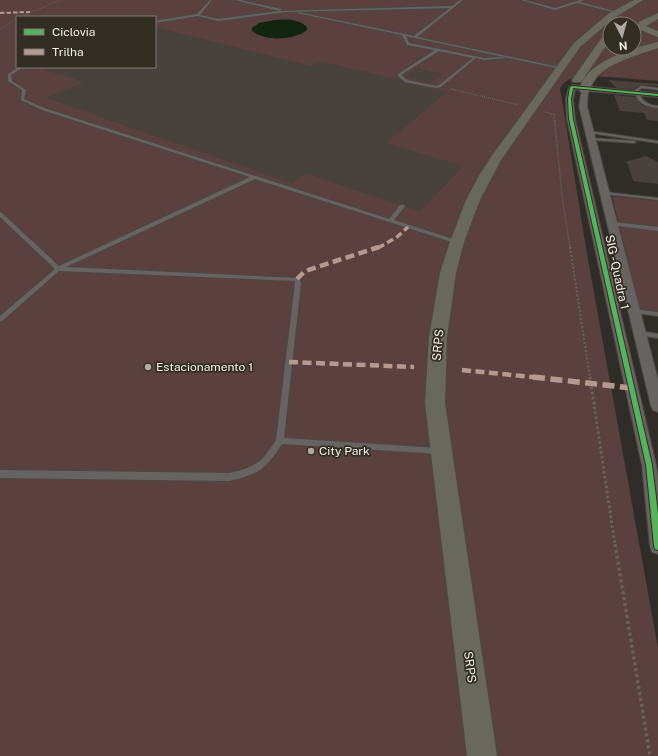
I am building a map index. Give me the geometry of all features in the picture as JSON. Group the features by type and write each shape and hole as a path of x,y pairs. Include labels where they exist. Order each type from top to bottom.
{"main road":[{"name":"SRPS","path":"482,756 435,403 438,337 448,273 457,242 473,200 486,174 577,45 617,12 636,0"},
{"path":"642,21 658,16"},
{"path":"658,16 642,24 641,26 646,30 658,34"},
{"path":"585,90 589,79 596,71 627,55 654,46 651,39 642,36"},
{"path":"572,87 602,46"}],"street":[{"path":"572,87 585,90 658,95"},
{"name":"SIG - Quadra 1","path":"572,87 569,96 571,119 649,465 658,546"},
{"name":"SIG - Quadra 1","path":"585,90 583,104 658,406"}],"lane":[{"path":"198,15 211,0"},
{"path":"236,0 561,68"},
{"path":"416,37 462,0"},
{"path":"522,0 555,9 583,0"},
{"path":"577,2 617,12"},
{"path":"156,22 198,15 218,20 285,11 452,7"},
{"path":"403,34 408,44 484,60 510,57"},
{"path":"438,50 399,75 406,81 438,86 475,58"},
{"path":"20,68 9,75 10,81 24,90 22,99 43,109 457,242"},
{"path":"658,89 639,88 637,90 637,93 644,103 658,107"},
{"path":"591,136 643,142 657,141"},
{"path":"591,136 657,141"},
{"path":"0,319 58,269 254,177"},
{"path":"605,193 658,199"},
{"path":"390,221 402,206"},
{"path":"0,214 58,269 297,278 298,283 280,441 267,460 258,469 243,475 229,478 0,474"},
{"path":"613,224 658,229"},
{"path":"635,311 658,314"},
{"path":"639,333 658,336"},
{"path":"280,441 442,451"}],"path":[{"path":"22,16 60,0"},
{"path":"0,28 16,20"},
{"path":"438,86 571,119"},
{"path":"554,114 562,196 618,564 650,756"}],"shaded area":[{"name":"City Park","path":"0,0 658,0 658,81 590,76 572,78 565,82 560,88 587,254 658,648 658,756 0,756"},
{"path":"275,20 300,22 307,27 307,30 301,34 287,38 264,37 252,31 252,28 259,23"},
{"path":"612,196 658,201 658,312 640,310"}],"building":[{"path":"156,27 311,66 319,61 447,92 386,143 463,166 420,212 406,207 404,204 398,205 306,173 292,184 46,98 84,82 45,70 46,68 156,68"},
{"path":"417,68 442,74 430,83 406,77"},
{"path":"608,80 658,84 658,86 641,85 634,89 617,88"},
{"path":"614,95 635,97 642,105 658,109 658,121 647,120 644,113 620,111"},
{"path":"646,156 658,162 658,184 633,181 628,164 625,162"}],"marked path":[{"path":"0,13 30,12"},
{"path":"297,279 305,271 377,248 397,237 408,227"},
{"path":"289,362 414,367"},
{"path":"462,370 632,388"}],"cycle path":[{"path":"658,95 572,87 570,95 571,119 649,465 658,546"}],"place":[{"name":"Estacionamento 1","path":"148,367"},
{"name":"City Park","path":"311,451"}]}
